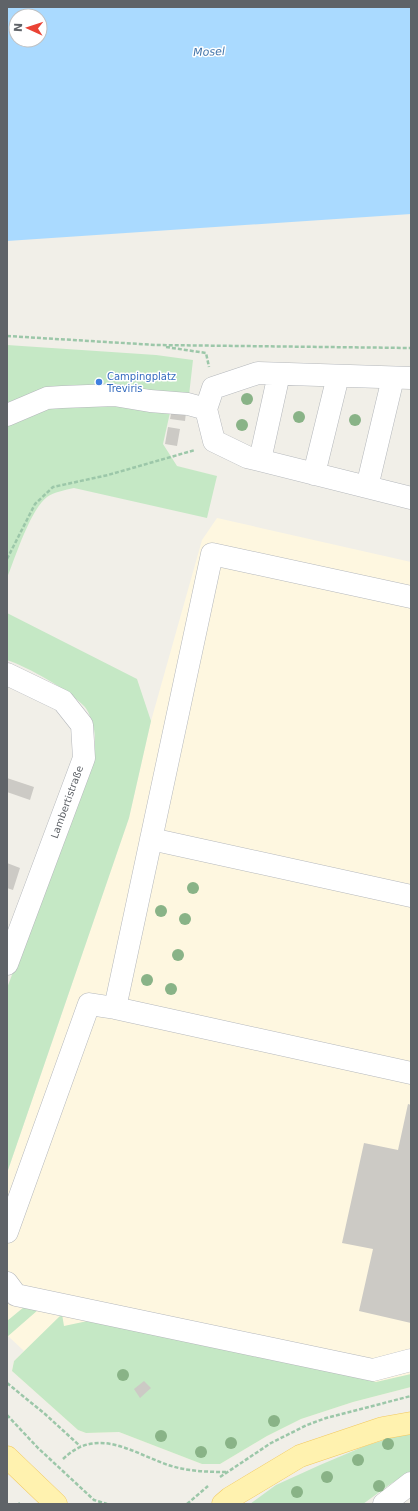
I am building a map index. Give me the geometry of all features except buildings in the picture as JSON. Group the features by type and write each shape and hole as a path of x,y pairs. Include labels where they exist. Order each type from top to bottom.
{"main road":[{"path":"223,1504 230,1498 300,1456 384,1428 411,1423"},
{"path":"7,1457 56,1504"}],"street":[{"path":"367,487 402,378 258,373 213,388 206,409 214,441 247,457 260,460 314,474 411,498"},
{"path":"260,460 279,374"},
{"path":"314,474 338,376"},
{"path":"7,415 46,398 62,396 114,395 150,401 188,404 206,409"},
{"path":"115,1008 212,554 411,597"},
{"name":"Lambertistraße","path":"7,674 64,701 82,724 84,758 7,964"},
{"path":"151,838 411,896"},
{"path":"7,1232 89,1004 115,1008 411,1073"},
{"path":"10,1294 373,1370 411,1360"},
{"path":"384,1504 411,1483"}],"path":[{"path":"7,336 156,345 411,348"},
{"path":"156,345 206,354 213,388"},
{"path":"7,559 35,504 53,487 108,475 194,450 214,441"},
{"path":"7,1383 45,1414 80,1446"},
{"path":"7,1415 38,1448 94,1500 107,1504"},
{"path":"63,1459 70,1452 80,1446 94,1443 114,1444 179,1468 208,1472 226,1472"}],"shaded area":[{"path":"217,518 411,562 411,1387 353,1402 301,1419 267,1436 220,1464 202,1464 119,1432 86,1433 78,1430 12,1371 14,1361 24,1351 7,1335 7,1173 129,818 151,721 202,540"}],"green space":[{"path":"7,345 156,355 193,360 188,404 171,408 163,444 177,466 217,476 207,518 74,488 60,491 47,497 35,512 29,523 7,578"},
{"path":"7,613 137,679 151,721 129,818 7,1173 7,988 93,762 95,741 93,725 85,707 69,693 48,680 16,663 7,660"},
{"path":"24,1307 38,1310 7,1337 7,1321"},
{"path":"62,1314 64,1326 97,1319 376,1382 411,1374 411,1387 353,1402 301,1419 267,1436 220,1464 202,1464 119,1432 86,1433 78,1430 12,1371 14,1361"},
{"path":"411,1434 411,1471 363,1504 250,1504 276,1485 320,1465 365,1446 394,1437"}],"water":[{"name":"Mosel","path":"7,7 411,7 411,214 7,241"}],"place":[{"name":"Campingplatz Treviris","path":"99,382"}]}
